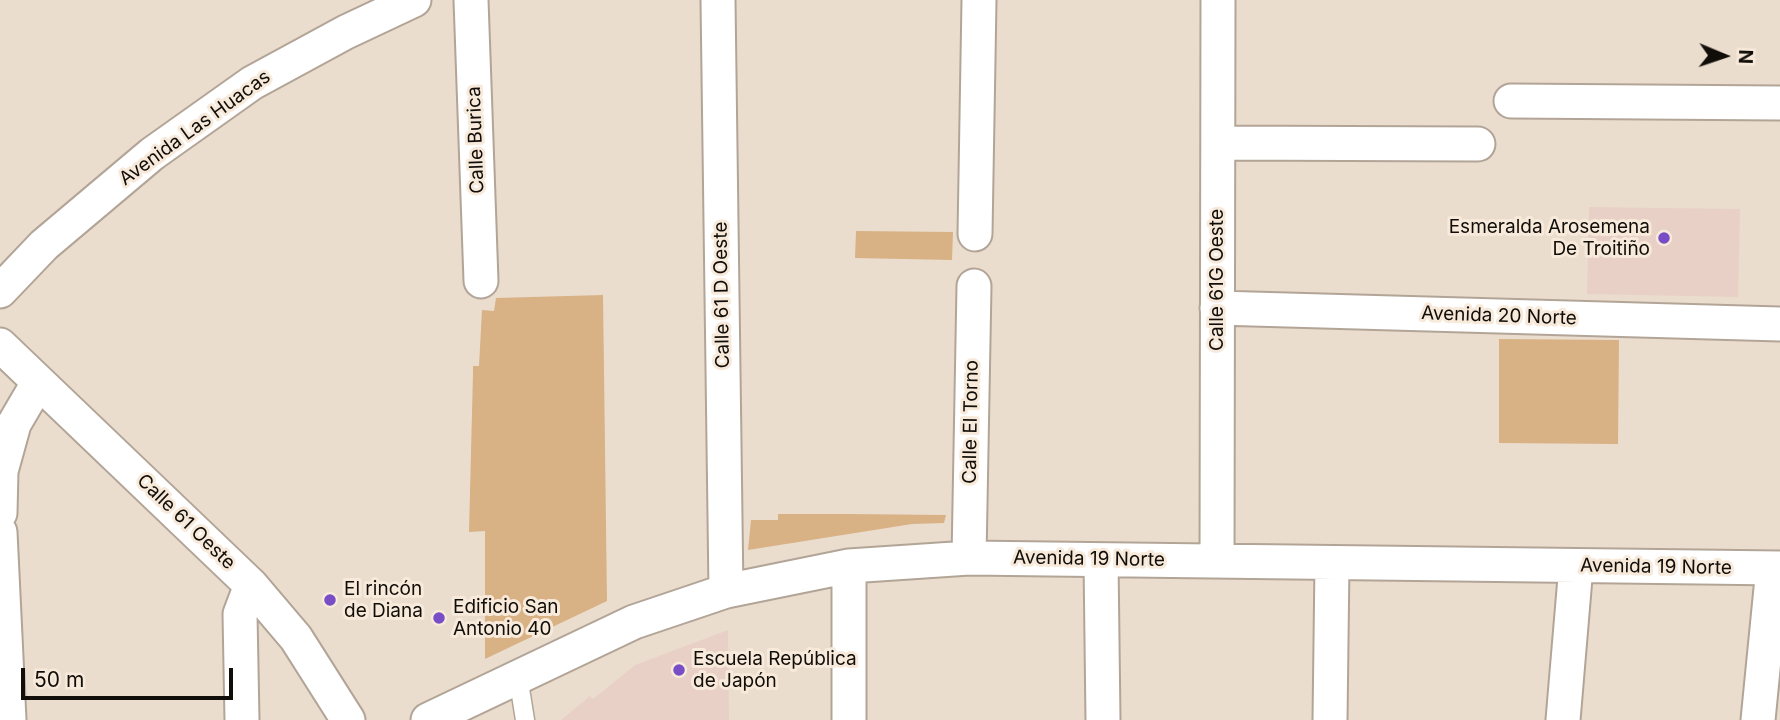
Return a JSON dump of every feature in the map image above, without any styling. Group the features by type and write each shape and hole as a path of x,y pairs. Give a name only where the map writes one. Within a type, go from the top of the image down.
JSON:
{"street":[{"name":"Avenida Las Huacas","path":"0,291 44,245 152,154 253,83 334,38 414,0"},
{"name":"Calle Burica","path":"471,0 481,281"},
{"name":"Calle 61 D Oeste","path":"718,0 726,591"},
{"path":"975,234 979,0"},
{"name":"Calle 61G Oeste","path":"1216,561 1218,0"},
{"path":"1511,101 1780,103"},
{"path":"1217,143 1478,144"},
{"name":"Calle El Torno","path":"969,558 974,286"},
{"name":"Avenida 20 Norte","path":"1217,308 1780,324"},
{"name":"Calle 61 Oeste","path":"0,345 251,585 296,638 348,720"},
{"path":"0,513 1,471 14,424 38,383"},
{"path":"0,532 9,720"},
{"name":"Avenida 19 Norte","path":"428,720 634,622 726,591 849,566 969,558 1777,568"},
{"path":"1101,560 1103,720"},
{"path":"1330,720 1332,563"},
{"path":"849,566 849,720"},
{"path":"1563,720 1576,566"},
{"path":"1758,720 1777,568"},
{"path":"242,720 240,614 251,585"}],"lane":[{"path":"518,676 524,720"}],"shaded area":[{"name":"Esmeralda Arosemena De Troitiño","path":"1589,207 1740,209 1738,297 1587,294"},
{"path":"856,231 953,232 952,260 855,258"},
{"path":"603,295 607,601 485,659 485,531 469,532 473,366 479,366 482,310 494,311 496,298"},
{"path":"1499,339 1619,340 1618,444 1499,443"},
{"path":"778,514 946,515 944,523 912,524 748,550 751,520 778,520"},
{"name":"Escuela República de Japón","path":"728,630 729,720 561,720 590,696 593,699 635,665"}],"place":[{"name":"Esmeralda Arosemena De Troitiño","path":"1664,238"},
{"name":"El rincón de Diana","path":"330,600"},
{"name":"Edificio San Antonio 40","path":"439,618"},
{"name":"Escuela República de Japón","path":"679,670"}]}
